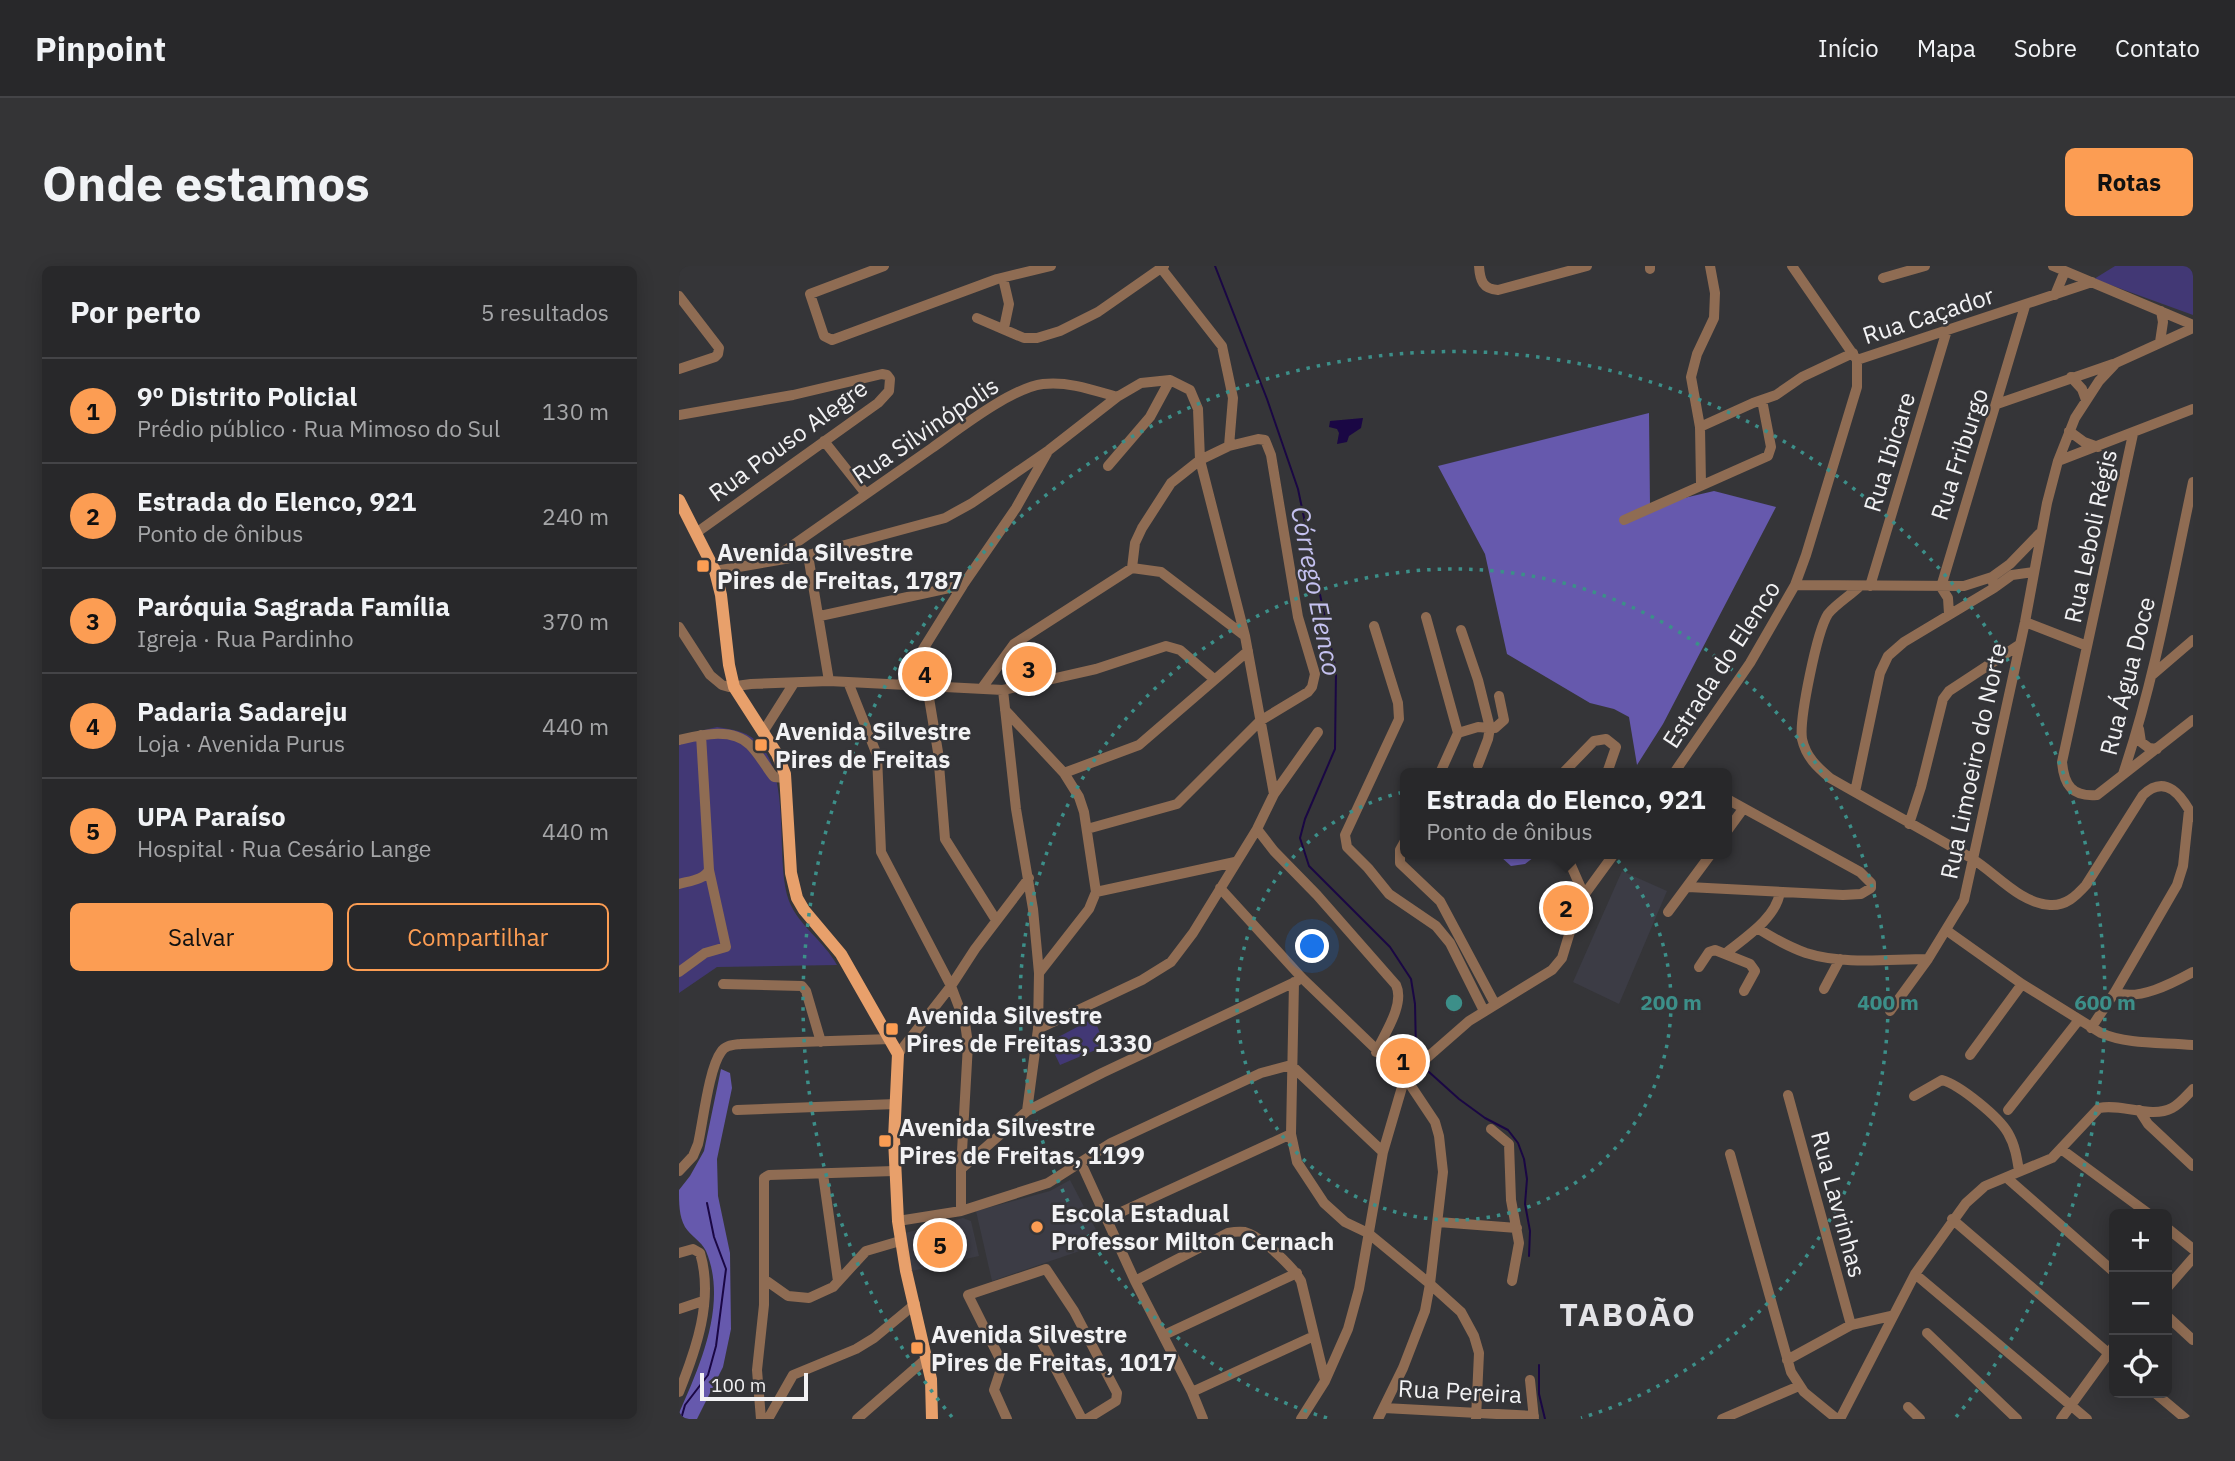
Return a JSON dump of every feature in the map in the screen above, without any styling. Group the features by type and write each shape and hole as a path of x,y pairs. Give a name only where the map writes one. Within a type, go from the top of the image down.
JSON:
{"main road":[{"path":"679,500 715,571 734,687 777,754 785,778 791,873 797,898 841,954 898,1054 894,1171 898,1221 933,1391 932,1419"}],"street":[{"path":"884,266 810,294 824,336 832,340 1001,279 1051,266"},
{"path":"995,266 1009,303 1004,328"},
{"path":"1479,266 1482,284 1486,288 1499,290 1587,266"},
{"path":"1701,484 1700,427 1691,370 1714,317 1710,266"},
{"path":"1792,266 1855,356 1859,378 1795,585"},
{"path":"1883,278 1925,266"},
{"path":"2053,266 2193,326"},
{"path":"978,318 1030,339 1060,331 1098,312 1163,267 1222,346 1233,398 1229,446"},
{"path":"2055,295 2065,271"},
{"name":"Rua Caçador","path":"1700,427 1776,395 1802,377 1855,356 2025,306 2092,282"},
{"path":"679,296 719,348 715,357 679,369"},
{"name":"Rua Friburgo","path":"1941,587 2025,306"},
{"path":"2160,342 2163,322 2161,311"},
{"path":"1997,404 2116,363 2193,326"},
{"name":"Rua Ibicare","path":"1865,586 1947,330"},
{"path":"2025,622 2040,533 2058,461 2069,431 2086,400 2116,363"},
{"name":"Rua Pouso Alegre","path":"679,415 793,395 882,374 887,375 891,385 885,397 696,533"},
{"path":"2071,377 2082,389 2086,400"},
{"path":"1108,466 1150,417 1170,380"},
{"path":"715,571 808,555 945,518 1049,450 1117,397 1141,383 1170,380 1186,386 1198,409 1200,460 1245,636 1274,794"},
{"name":"Rua Silvinópolis","path":"772,560 977,416 1033,386 1054,383 1083,387 1117,397"},
{"path":"1624,520 1768,456 1771,447 1762,400"},
{"path":"2058,461 2193,409"},
{"path":"2069,431 2084,442 2098,447"},
{"name":"Rua Leboli Régis","path":"2087,646 2133,434"},
{"path":"1087,829 1177,804 1260,722 1304,696 1312,687 1315,674 1298,617 1268,446 1262,438 1229,446 1200,460 1171,483 1135,543 1132,568"},
{"path":"824,441 866,494"},
{"path":"902,683 963,585 1016,509 1049,450"},
{"name":"Rua Água Doce","path":"2025,622 2087,646 2062,762 2071,789 2078,794 2097,795 2123,774 2139,728 2193,482"},
{"name":"Estrada do Elenco","path":"1993,582 2040,533"},
{"path":"808,555 829,681"},
{"path":"982,688 1014,644 1132,568 1161,572 1245,636"},
{"name":"Estrada do Elenco","path":"1682,768 1750,663 1795,585 1964,586 2034,572"},
{"path":"1855,792 1883,663 1904,642 1993,582"},
{"path":"820,617 963,585"},
{"path":"1865,586 1830,612 1821,628 1801,725 1808,755 1830,778 1975,860 2032,900 2051,906 2074,898 2086,885 2150,789 2161,785 2171,789 2192,811 2183,866 2177,885 2091,1028"},
{"path":"1941,587 1948,598 1949,614"},
{"path":"1426,617 1458,733 1442,768"},
{"name":"Rua Limoeiro do Norte","path":"1890,1011 1928,959 1964,900 1975,860 2025,622"},
{"path":"1374,626 1398,703 1399,719 1345,835 1345,844 1388,894 1436,926 1443,934 1484,1011"},
{"path":"679,627 710,675 722,685 734,687 829,681 1003,690 1096,669 1166,646 1180,650 1214,679"},
{"path":"1461,630 1478,680 1490,728 1478,765"},
{"path":"2161,637 2179,651"},
{"path":"2151,676 2193,640"},
{"path":"1909,824 1943,699 1949,691 2019,645"},
{"path":"1064,773 1139,746 1248,650"},
{"path":"763,732 794,682"},
{"path":"848,682 877,755 881,852 951,986 967,1034 961,1211"},
{"path":"927,686 938,752 945,839 996,920"},
{"path":"1003,690 1016,809 1029,878 1039,972 1038,1029 1027,1111"},
{"path":"1458,733 1478,727 1495,728 1504,720 1499,696"},
{"path":"1005,709 1064,773 1079,797 1087,829 1096,892 1089,909 1039,972"},
{"path":"2123,774 2193,720"},
{"path":"2139,728 2141,742 2148,748 2157,749"},
{"path":"1038,1029 1162,969 1181,950 1257,829 1274,794 1318,733"},
{"path":"679,740 701,735 726,734 748,743 774,777 785,778"},
{"path":"679,972 705,953 726,947 709,870 701,735"},
{"path":"1568,768 1594,741 1606,738 1616,747 1609,768"},
{"path":"1688,887 1856,895 1871,888 1871,883 1860,872 1732,802"},
{"path":"1732,824 1742,809"},
{"path":"1257,829 1396,985 1399,998 1376,1052"},
{"path":"1400,859 1400,863 1440,901 1495,1004"},
{"path":"1568,859 1584,895"},
{"path":"1301,1419 1325,1381 1348,1329 1359,1289 1383,1152 1405,1077 1469,1021 1538,980 1557,964 1562,958 1584,895 1610,859"},
{"path":"1668,912 1708,859"},
{"path":"1096,892 1235,862"},
{"path":"679,884 701,878 707,875 709,870"},
{"path":"898,1054 1029,878"},
{"path":"1220,888 1298,980 1405,1077 1434,1122 1439,1136 1443,1172 1430,1284 1420,1329 1378,1419"},
{"path":"1726,953 1757,929 1777,902 1780,892"},
{"path":"1757,929 1806,953 1840,959 1928,959"},
{"path":"1947,930 2078,1021 2111,1038 2193,1045"},
{"path":"1699,967 1712,951 1719,950 1753,966 1754,974 1744,991"},
{"path":"1824,989 1840,959"},
{"path":"2115,992 2131,996 2192,973"},
{"path":"961,1168 1027,1111 1298,980"},
{"path":"1298,980 1291,1065 1291,1134 1297,1162 1324,1203 1352,1227 1368,1233 1461,1312 1474,1336 1480,1366 1476,1417"},
{"path":"723,984 802,986 806,991 821,1042"},
{"path":"1970,1055 2022,984"},
{"path":"2008,1110 2078,1021"},
{"path":"679,1171 693,1156 698,1144 715,1063 721,1050 741,1044 891,1039"},
{"path":"1291,1065 1383,1152"},
{"path":"898,1221 961,1211 1048,1183 1102,1148 1136,1131 1261,1073 1291,1065"},
{"path":"1913,1096 1942,1080 1968,1095 2006,1130 2013,1141 2019,1171"},
{"path":"1730,1154 1787,1360 1799,1386 1839,1419 1915,1274 1952,1219 1976,1192 2019,1171 2044,1163 2061,1149 2099,1108 2114,1106 2139,1110 2170,1109 2193,1089"},
{"name":"Rua Lavrinhas","path":"1788,1095 1851,1325"},
{"path":"737,1110 896,1104"},
{"path":"2139,1110 2148,1124 2193,1166"},
{"path":"1491,1129 1509,1144 1511,1200 1519,1251 1513,1281"},
{"path":"1106,1219 1291,1134"},
{"path":"2061,1149 2143,1209"},
{"path":"1081,1163 1203,1419"},
{"path":"761,1419 757,1370 764,1279 763,1181 769,1175 894,1171"},
{"path":"823,1174 838,1281"},
{"path":"2007,1178 2109,1268"},
{"path":"1952,1219 2109,1350"},
{"path":"1438,1222 1517,1228"},
{"path":"1135,1281 1209,1242 1236,1232 1250,1234 1297,1273 1305,1292 1325,1381"},
{"path":"2172,1232 2193,1249"},
{"path":"764,1279 788,1296 809,1298 821,1294 838,1281 866,1251 900,1241"},
{"path":"679,1253 692,1249 700,1253 703,1301 699,1335 684,1369 679,1392"},
{"path":"2172,1282 2193,1258"},
{"path":"1007,1419 994,1390 1000,1372 999,1357 968,1297 971,1292 1039,1270 1049,1270 1074,1311 1117,1393 1116,1401 1085,1419 1041,1341"},
{"path":"1164,1335 1297,1273"},
{"path":"1915,1274 2087,1419"},
{"path":"679,1309 703,1301"},
{"path":"768,1419 793,1375 856,1349 874,1338 915,1304"},
{"path":"1787,1360 1851,1325 1891,1316"},
{"path":"2172,1321 2193,1340"},
{"path":"1927,1333 2017,1419"},
{"path":"1192,1392 1314,1336"},
{"path":"2061,1419 2109,1356"},
{"path":"857,1419 927,1358"},
{"path":"1530,1380 1534,1418"},
{"path":"1722,1419 1799,1386"},
{"path":"2161,1398 2186,1419"},
{"name":"Rua Pereira","path":"1384,1408 1405,1414 1534,1418"},
{"path":"1908,1408 1920,1419"}],"shaded area":[{"path":"2115,266 2193,266 2193,315 2094,279"},
{"path":"1649,413 1650,506 1714,491 1776,507 1663,724 1637,765 1629,717 1614,709 1590,703 1507,654 1485,554 1438,466"},
{"path":"1363,418 1361,428 1349,436 1347,442 1337,444 1339,433 1337,429 1329,427 1330,421"},
{"path":"717,727 738,731 757,742 769,759 780,806 784,881 789,901 799,918 837,965 717,967 679,993 679,736"},
{"path":"1503,859 1532,859 1525,864 1511,866"},
{"path":"1622,871 1667,891 1619,1004 1573,982"},
{"path":"1094,1018 1105,1046 1060,1065 1049,1042"},
{"path":"721,1069 730,1073 732,1088 717,1159 718,1196 730,1253 731,1329 723,1367 697,1419 679,1419 709,1334 714,1292 706,1251 683,1223 679,1190 704,1151"},
{"name":"Escola Estadual Professor Milton Cernach","path":"1070,1180 1103,1243 992,1281 976,1211 1050,1191"},
{"path":"963,1218 971,1221 979,1256 912,1271 901,1234"}],"waterway":[{"name":"Córrego Elenco","path":"1215,266 1267,399 1298,489 1336,671 1335,749 1305,819 1300,838 1309,866 1390,947 1411,979 1415,1004 1416,1051"},
{"path":"1429,1072 1459,1099 1485,1118 1508,1130 1518,1143 1527,1179 1525,1204 1530,1231 1529,1256"},
{"path":"681,1419 685,1405 708,1375 716,1346 726,1269 714,1237 707,1203"},
{"path":"1539,1365 1539,1394 1545,1419"}],"place":[{"name":"Avenida Silvestre Pires de Freitas, 1787","path":"703,566"},
{"name":"Paróquia Sagrada Família","path":"1029,669"},
{"name":"Padaria Sadareju","path":"925,674"},
{"name":"Avenida Silvestre Pires de Freitas","path":"761,745"},
{"name":"Estrada do Elenco, 921","path":"1566,908"},
{"name":"Avenida Silvestre Pires de Freitas, 1330","path":"892,1029"},
{"name":"9º Distrito Policial","path":"1403,1061"},
{"name":"Avenida Silvestre Pires de Freitas, 1199","path":"885,1141"},
{"name":"Escola Estadual Professor Milton Cernach","path":"1037,1227"},
{"name":"UPA Paraíso","path":"940,1245"},
{"name":"Avenida Silvestre Pires de Freitas, 1017","path":"917,1348"}],"district":[{"name":"TABOÃO","path":"1628,1314"}]}
